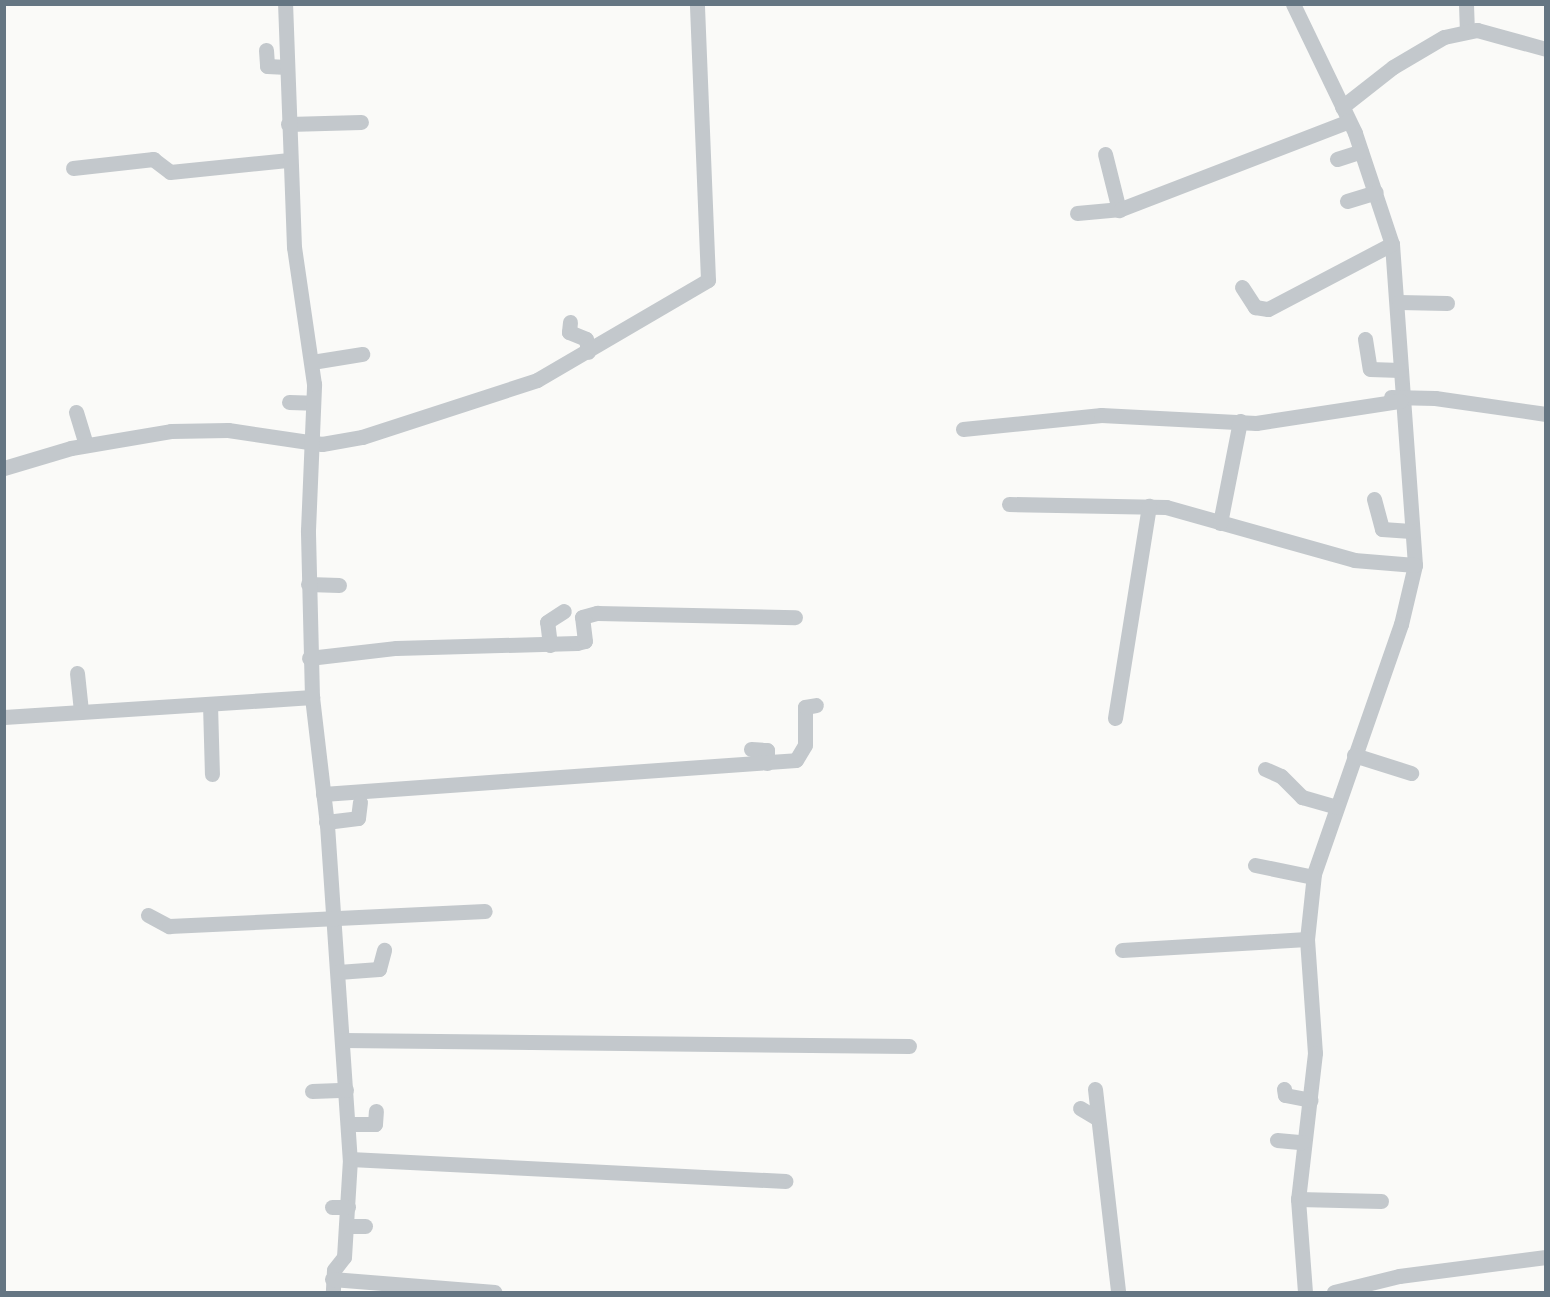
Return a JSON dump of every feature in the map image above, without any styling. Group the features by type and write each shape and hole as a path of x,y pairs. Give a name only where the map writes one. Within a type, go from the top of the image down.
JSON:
{"street":[{"path":"285,4 294,247 312,362 309,658 334,916 350,1159 340,1207 346,1226 344,1257 333,1286 494,1293"},
{"path":"4,468 12,459 192,429 339,443 491,397 588,352 709,280 697,4"},
{"path":"1293,4 1346,114 1376,192 1392,244 1399,302 1400,399 1415,565 1401,624 1313,877 1307,939 1315,1053 1311,1100 1302,1143 1298,1199 1305,1293"},
{"path":"1466,4 1467,30"},
{"path":"1077,213 1119,210 1346,114 1429,43 1467,30 1545,49"},
{"path":"266,50 267,66 287,67"},
{"path":"288,123 361,122"},
{"path":"1337,159 1361,151"},
{"path":"1105,154 1119,210"},
{"path":"73,168 153,159 170,172 289,160"},
{"path":"1347,201 1376,192"},
{"path":"1242,287 1256,307 1268,309 1392,244"},
{"path":"1399,302 1447,303"},
{"path":"570,321 569,332 586,339 588,352"},
{"path":"1365,339 1370,369 1400,370"},
{"path":"312,362 362,354"},
{"path":"1360,398 1400,399 1545,414"},
{"path":"963,429 1101,415 1281,421 1400,399"},
{"path":"289,402 313,403"},
{"path":"76,412 87,445"},
{"path":"1220,523 1240,421"},
{"path":"1374,498 1380,528 1411,531"},
{"path":"1009,504 1149,506 1354,560 1415,565"},
{"path":"1114,718 1149,506"},
{"path":"309,584 339,585"},
{"path":"550,645 548,622 564,611"},
{"path":"309,658 396,648 550,645 584,642 581,618 597,613 795,617"},
{"path":"77,673 81,712"},
{"path":"4,717 312,697"},
{"path":"210,704 212,774"},
{"path":"323,794 767,763 801,757 805,707 816,705"},
{"path":"751,749 767,750 767,763"},
{"path":"1354,755 1411,773"},
{"path":"1265,769 1281,776 1302,797 1336,807"},
{"path":"326,822 358,818 360,802"},
{"path":"1255,865 1313,877"},
{"path":"148,915 169,926 334,916 485,911"},
{"path":"1122,950 1307,939"},
{"path":"338,972 379,969 384,950"},
{"path":"343,1040 909,1046"},
{"path":"1095,1089 1118,1293"},
{"path":"1284,1089 1285,1095 1311,1100"},
{"path":"312,1091 346,1090"},
{"path":"1080,1108 1098,1119"},
{"path":"348,1124 375,1124 376,1111"},
{"path":"1277,1140 1302,1143"},
{"path":"350,1159 786,1182"},
{"path":"1298,1199 1381,1201"},
{"path":"346,1226 365,1226"},
{"path":"1334,1293 1409,1274 1545,1257"}]}
